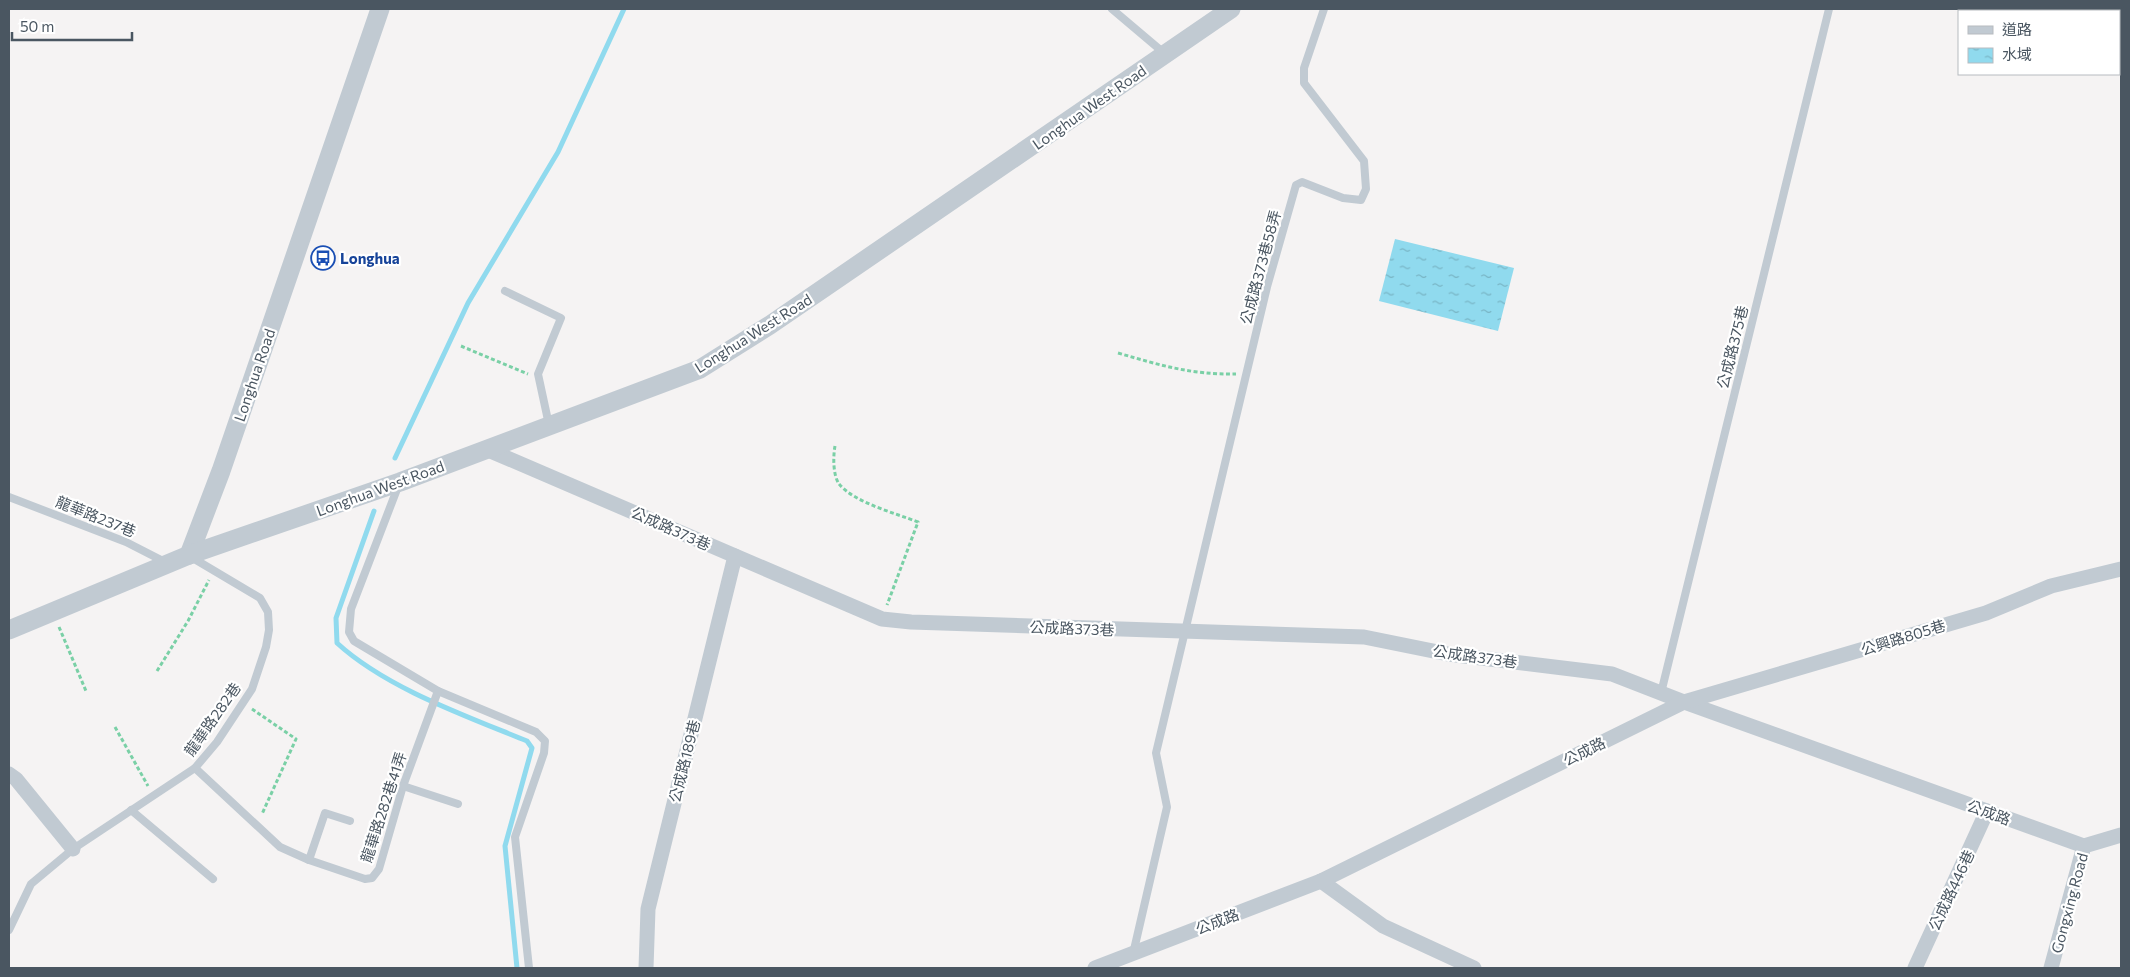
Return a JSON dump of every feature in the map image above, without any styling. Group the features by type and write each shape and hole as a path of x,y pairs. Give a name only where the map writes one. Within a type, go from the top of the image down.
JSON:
{"street":[{"name":"Longhua Road","path":"189,555 221,471 380,9"},
{"name":"Longhua West Road","path":"189,555 400,482 549,424 700,369 770,325 1231,9"},
{"name":"公成路373巷","path":"486,450 627,508 882,619 911,622 1186,632 1364,636 1448,654 1612,674 1684,702"},
{"path":"9,630 171,565 189,555"},
{"name":"公成路189巷","path":"646,968 648,909 735,556"},
{"name":"公興路805巷","path":"1684,702 1986,612 2051,586 2121,569"},
{"name":"公成路","path":"1095,968 1321,881 1684,702 2084,846"},
{"path":"9,774 16,779 73,849"},
{"name":"公成路446巷","path":"1915,968 1987,811"},
{"name":"Gongxing Road","path":"2051,968 2084,846 2121,835"},
{"path":"1321,881 1383,926 1474,968"}],"lane":[{"path":"1112,9 1165,54"},
{"name":"公成路373巷58弄","path":"1133,954 1167,807 1156,753 1267,287 1296,186 1302,182 1343,198 1361,200 1366,189 1364,162 1304,83 1304,68 1324,9"},
{"name":"公成路375巷","path":"1661,693 1829,9"},
{"path":"505,290 561,318 538,374 549,424"},
{"path":"400,482 350,609 349,632 354,641 437,694 536,732 544,740 544,754 515,837 528,968"},
{"name":"龍華路237巷","path":"9,498 126,542 171,565"},
{"name":"龍華路282巷","path":"9,930 31,884 73,849 195,768 217,742 252,689 266,647 269,630 268,612 260,598 189,555"},
{"name":"龍華路282巷41弄","path":"195,768 280,847 309,860 365,879 372,878 379,868 403,786 429,711 437,694"},
{"path":"403,786 458,804"},
{"path":"131,810 213,879"},
{"path":"309,860 325,813 350,821"}],"path":[{"path":"461,346 539,378"},
{"path":"1118,353 1177,370 1205,375 1246,374"},
{"path":"835,446 833,457 838,482 848,493 918,522 882,619"},
{"path":"157,671 188,621 214,570"},
{"path":"53,613 86,690"},
{"path":"243,703 296,739 262,814"},
{"path":"115,728 153,796"}],"water":[{"path":"1395,239 1514,268 1498,331 1379,301"}],"waterway":[{"path":"395,458 468,303 558,152 624,9"},
{"path":"374,511 336,618 337,643 379,674 403,687 453,711 527,741 532,748 505,846 517,968"}],"place":[{"name":"Longhua","path":"323,258"}]}
